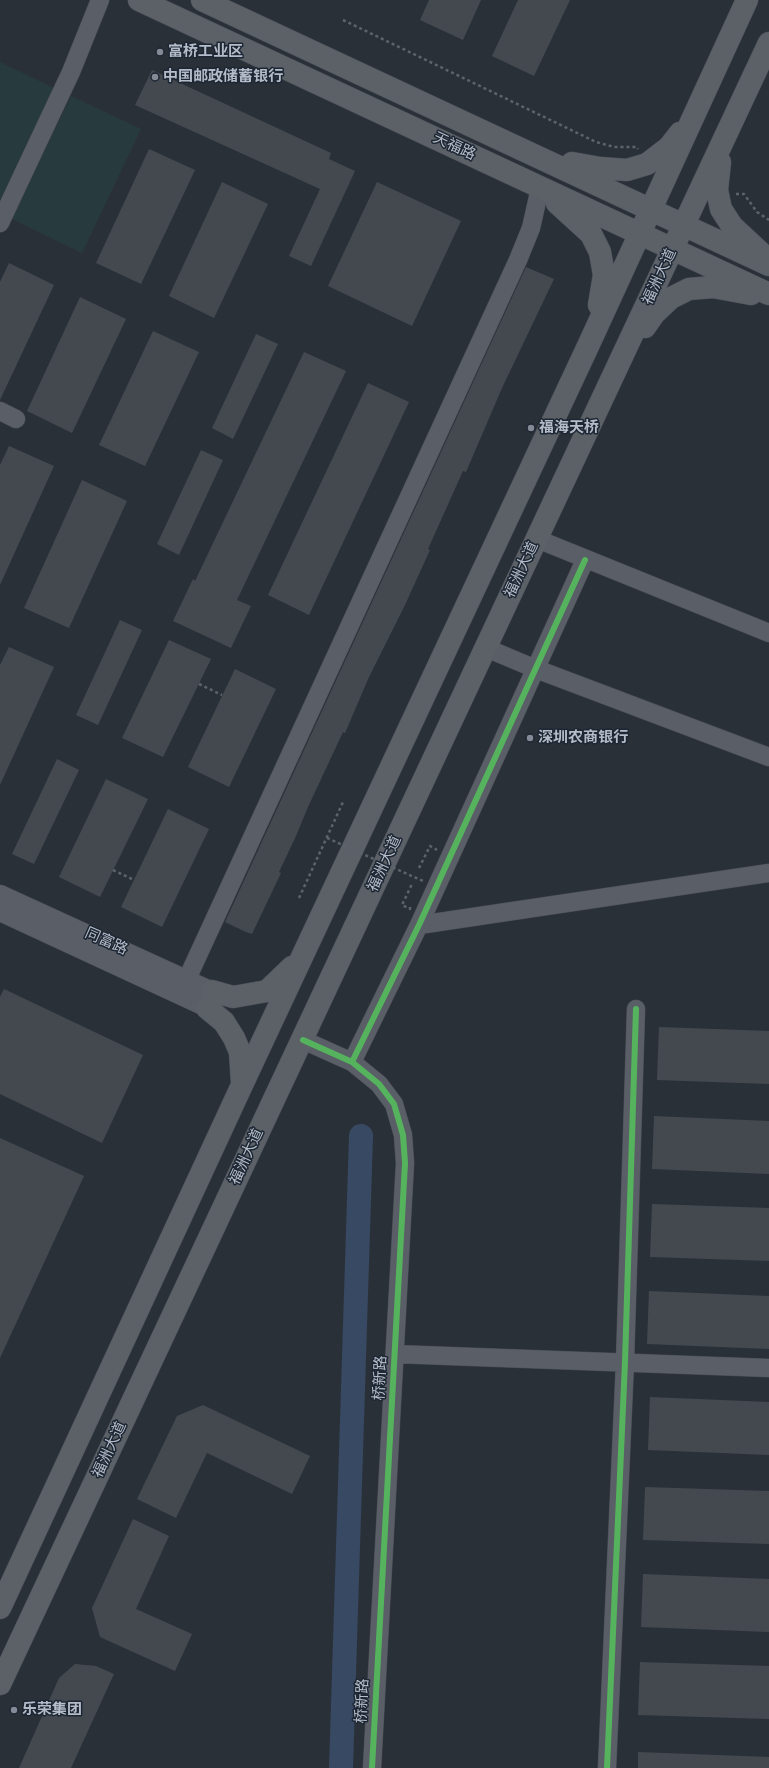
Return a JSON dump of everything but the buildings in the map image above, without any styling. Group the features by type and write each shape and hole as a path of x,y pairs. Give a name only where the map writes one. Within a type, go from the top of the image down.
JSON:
{"main road":[{"name":"天福路","path":"139,0 769,294"},
{"name":"天福路","path":"202,0 685,224 769,265"},
{"path":"0,1608 300,960 589,344 747,0"},
{"name":"福洲大道","path":"0,1684 769,43"},
{"path":"542,158 600,168 627,170 644,165 669,147 696,111"},
{"path":"732,124 719,168 717,190 721,209 732,226 755,248 769,258"},
{"path":"540,188 591,234 600,252 604,274 601,301 589,344"},
{"path":"620,362 654,314 671,298 690,289 712,287 769,298"},
{"path":"242,1085 240,1052 210,1000 267,991 300,960"}],"street":[{"path":"0,223 71,72 100,0"},
{"path":"187,979 518,260 531,228 540,188"},
{"path":"537,539 585,560 769,633"},
{"path":"352,1062 419,925 585,560"},
{"path":"486,648 536,669 769,757"},
{"path":"419,925 769,874"},
{"name":"同富路","path":"0,894 187,979 210,1000"},
{"name":"同富路","path":"0,912 210,1000"},
{"path":"607,1768 625,1362 636,1009"},
{"name":"桥新路","path":"303,1040 352,1062 379,1084 394,1104 403,1135 405,1163 372,1768"},
{"path":"395,1354 769,1368"}],"path":[{"path":"342,20 596,142 614,146 637,147 644,165"},
{"path":"718,196 744,194 757,212 769,220"},
{"path":"199,684 222,695"},
{"path":"299,898 343,802"},
{"path":"327,838 423,881"},
{"path":"420,868 430,846 438,849 435,856"},
{"path":"113,870 134,880"},
{"path":"420,888 426,875"},
{"path":"412,884 402,905 410,909 413,902"}],"green space":[{"path":"0,62 54,88 0,200"},
{"path":"71,96 141,129 82,253 12,219"}],"waterway":[{"path":"341,1768 361,1136"}],"cycle path":[{"path":"352,1062 419,925 585,560"},
{"path":"607,1768 625,1362 636,1009"},
{"path":"303,1040 352,1062 379,1084 394,1104 403,1135 405,1163 372,1768"}],"place":[{"name":"富桥工业区","path":"160,52"},
{"name":"中国邮政储蓄银行","path":"155,77"},
{"name":"福海天桥","path":"531,428"},
{"name":"深圳农商银行","path":"530,738"},
{"name":"乐荣集团","path":"14,1710"}]}
